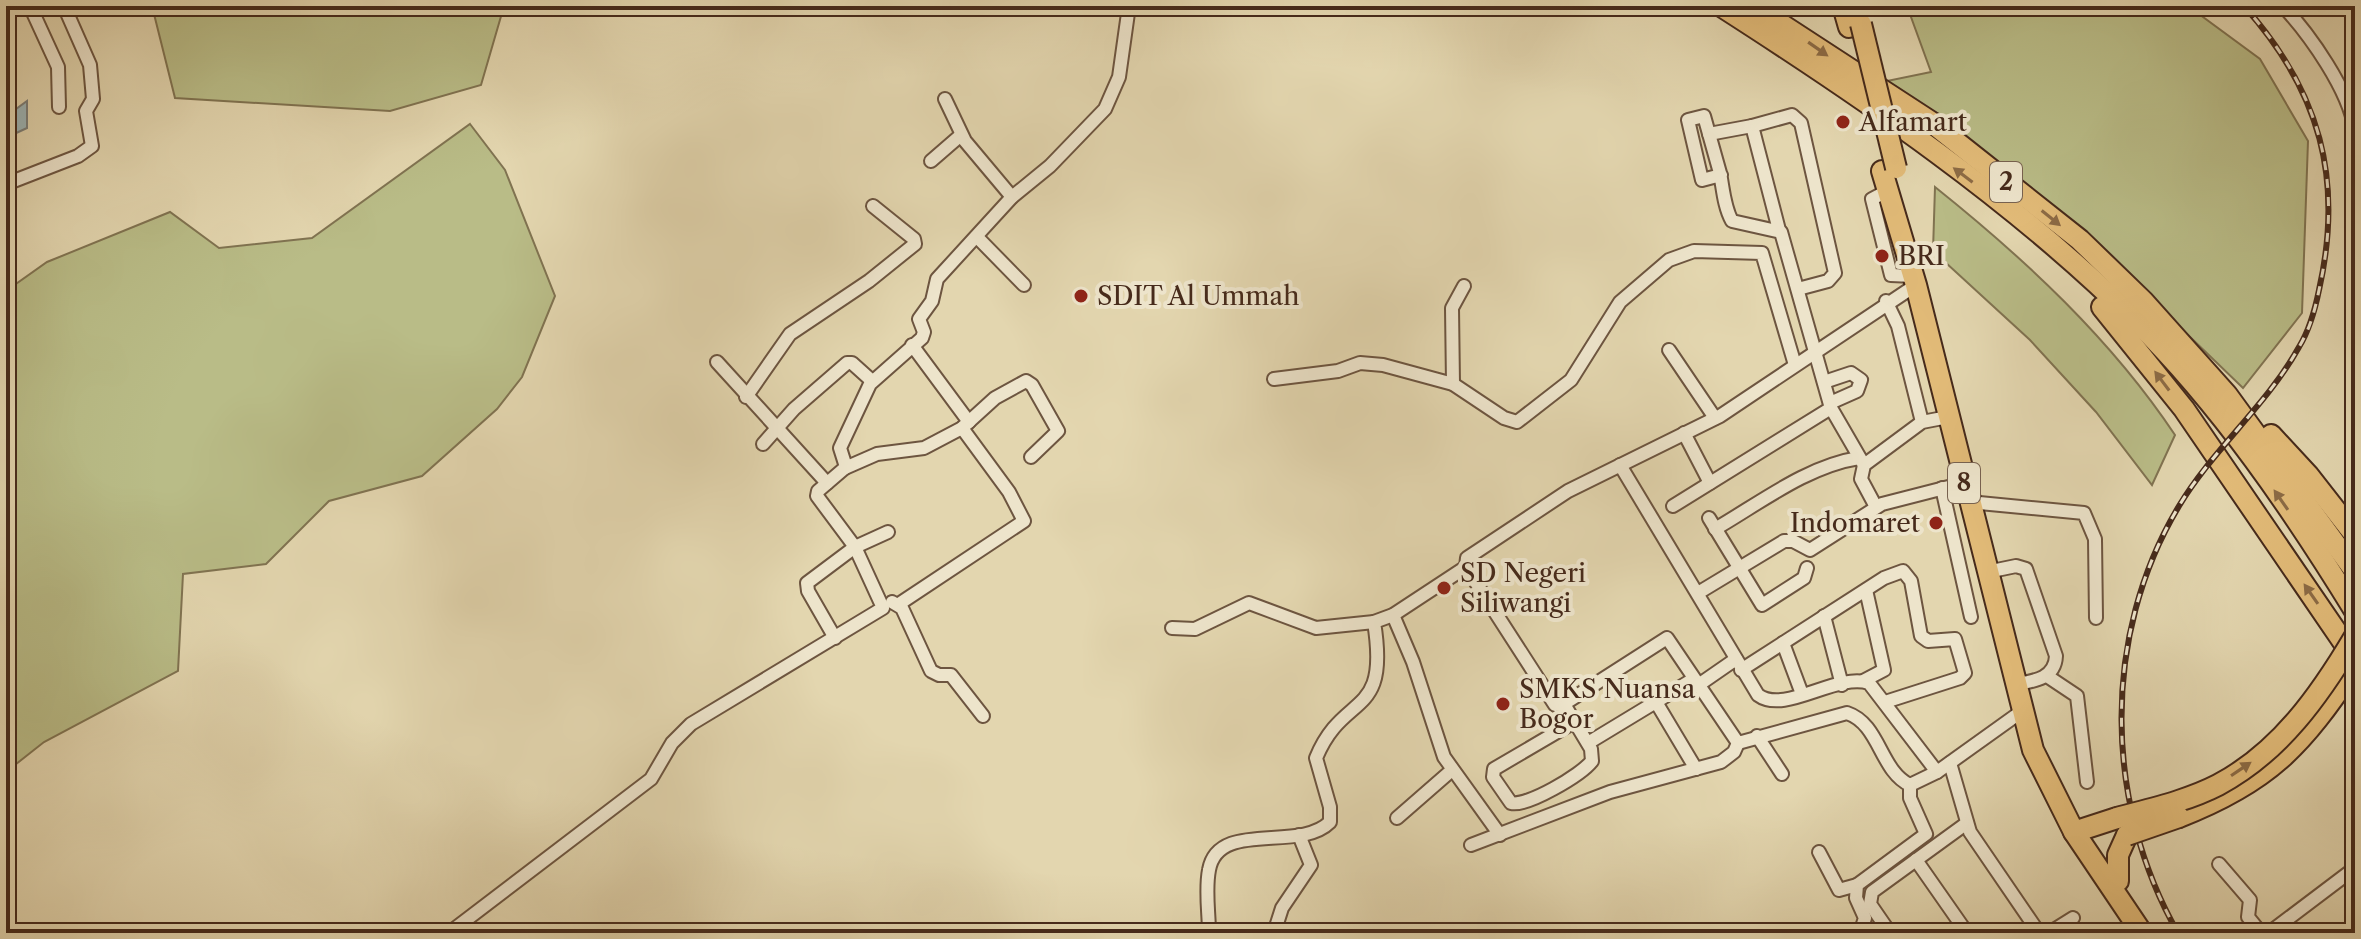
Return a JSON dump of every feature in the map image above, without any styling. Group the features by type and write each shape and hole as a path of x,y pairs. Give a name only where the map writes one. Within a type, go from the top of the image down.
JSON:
{"highway":[{"name":"2","path":"1721,6 1852,93 2026,222 2137,322 2212,408 2274,489 2355,611"},
{"name":"2","path":"1753,6 1931,122 2080,240 2143,301 2227,395 2355,571"},
{"name":"8","path":"1843,6 1856,19 1888,177 1966,492 2038,764 2098,833 2142,933"},
{"path":"2026,222 2038,246 2121,326 2175,397 2355,659"},
{"path":"2227,395 2250,413 2308,475 2355,535"},
{"path":"2098,833 2217,786 2253,761 2286,734 2315,699 2355,636"},
{"path":"2098,833 2228,798 2291,750 2325,712 2355,666"},
{"name":"8","path":"2022,701 2070,805 2098,833 2118,881 2154,933"},
{"path":"2098,833 2118,855 2118,881"}],"street":[{"path":"30,6 58,67 59,107"},
{"path":"6,184 78,156 92,146 86,111 93,99 90,65 64,6"},
{"path":"845,468 840,448 872,381 924,334 919,319 932,301 935,283 1012,197 1043,172 1105,109 1119,77 1129,6"},
{"path":"2283,6 2309,37 2350,100 2355,130"},
{"path":"945,99 961,135 1012,197"},
{"path":"1709,134 1792,115 1801,123 1835,273 1828,281 1798,289"},
{"path":"1721,175 1702,180 1683,121 1704,116 1721,175 1732,221 1779,230"},
{"path":"1752,126 1831,406 1861,462 1861,479 1876,507"},
{"path":"931,161 961,135"},
{"path":"1888,177 1872,199 1891,275 1913,276"},
{"path":"746,397 790,334 869,281 915,244 913,237 873,206"},
{"path":"977,237 1024,285"},
{"path":"1274,379 1370,363 1430,375 1453,384 1504,418 1517,422 1571,380 1624,298 1669,260 1704,251 1762,253 1795,365"},
{"path":"1738,743 1667,638 1564,704 1552,703 1466,567 1467,558 1568,491 1715,418 1886,301 1913,276"},
{"path":"1453,384 1452,308 1464,286"},
{"path":"1886,301 1898,326 1922,422"},
{"path":"449,933 651,779 672,743 691,724 891,602 899,604 1024,521 1009,492 912,345"},
{"path":"1669,350 1715,418"},
{"path":"717,362 827,483"},
{"path":"763,444 847,363 852,363 872,381"},
{"path":"1673,506 1857,391 1861,380 1851,373 1824,382"},
{"path":"883,608 855,547 817,496 827,483 845,468 877,454 913,452 965,425 995,398 1029,382 1058,431 1031,457"},
{"path":"1807,568 1804,578 1764,605 1712,524 1818,470 1861,462 1922,422 1948,417"},
{"path":"1684,433 1710,483"},
{"path":"1620,465 1754,691 1767,701 1863,681 1884,670 1866,590"},
{"path":"1942,488 1971,617"},
{"path":"1698,593 1787,540 1810,550 1876,507 1942,488 2084,513 2095,539 2096,618"},
{"path":"835,638 808,591 807,583 855,547 888,532"},
{"path":"1910,785 1950,763 2022,701 2056,665 2056,656 2023,566 1987,572"},
{"path":"1172,628 1195,629 1249,603 1316,628 1374,622 1393,615 1466,567"},
{"path":"1588,743 1656,702 1783,643 1894,572 1906,573 1911,581 1921,636 1928,641 1955,639 1966,671 1960,678 1885,702"},
{"path":"899,604 931,671 937,675 951,675 983,716"},
{"path":"1393,615 1413,662 1437,739 1452,770 1500,835"},
{"path":"1824,616 1842,685"},
{"path":"1209,933 1207,879 1216,852 1231,843 1299,835 1330,822 1330,807 1316,758 1331,733 1373,691 1380,653 1374,622"},
{"path":"1783,643 1802,694"},
{"path":"2047,676 2077,696 2087,782"},
{"path":"1863,681 1873,687 1937,772"},
{"path":"1656,702 1696,769"},
{"path":"1564,704 1588,743 1593,757 1586,768 1523,803 1511,803 1492,775 1497,766 1574,722"},
{"path":"1471,845 1610,792 1726,759 1738,743 1757,736 1847,713 1858,717 1896,774 1910,785"},
{"path":"1757,736 1782,774"},
{"path":"1950,763 1967,823 2039,933"},
{"path":"1397,818 1452,770"},
{"path":"1819,852 1839,890 1858,884 1926,834 1910,798 1910,785"},
{"path":"1890,933 1870,904 1872,892 1967,823"},
{"path":"1274,933 1282,908 1311,865 1299,835"},
{"path":"1916,860 1967,933"},
{"path":"2219,864 2250,900 2248,917 2261,933"},
{"path":"2269,933 2355,868"},
{"path":"1858,884 1872,892"},
{"path":"1858,884 1856,898 1865,918 1860,933"},
{"path":"2049,933 2073,918"}],"green space":[{"path":"152,6 504,6 481,85 390,111 175,98"},
{"path":"1907,6 2188,6 2260,59 2308,141 2302,313 2243,388 2158,306 1882,82 1931,72"},
{"path":"470,124 505,170 555,296 522,377 497,409 422,476 329,501 266,564 183,574 178,671 44,742 6,772 6,291 47,262 170,212 219,248 312,238"},
{"path":"1935,187 2065,302 2150,400 2175,435 2152,485 2096,412 2030,340 1933,251"}],"water":[{"path":"27,101 27,128 14,134 8,115"}],"railway":[{"path":"2178,933 2154,883 2136,830 2125,775 2122,720 2125,664 2136,609 2154,556 2179,506 2208,465 2272,388 2303,340 2316,305 2329,211 2319,138 2308,104 2270,38 2244,6"}],"place":[{"name":"Alfamart","path":"1843,122"},
{"name":"BRI","path":"1882,256"},
{"name":"SDIT Al Ummah","path":"1081,296"},
{"name":"Indomaret","path":"1936,523"},
{"name":"SD Negeri Siliwangi","path":"1444,588"},
{"name":"SMKS Nuansa Bogor","path":"1503,704"}]}
